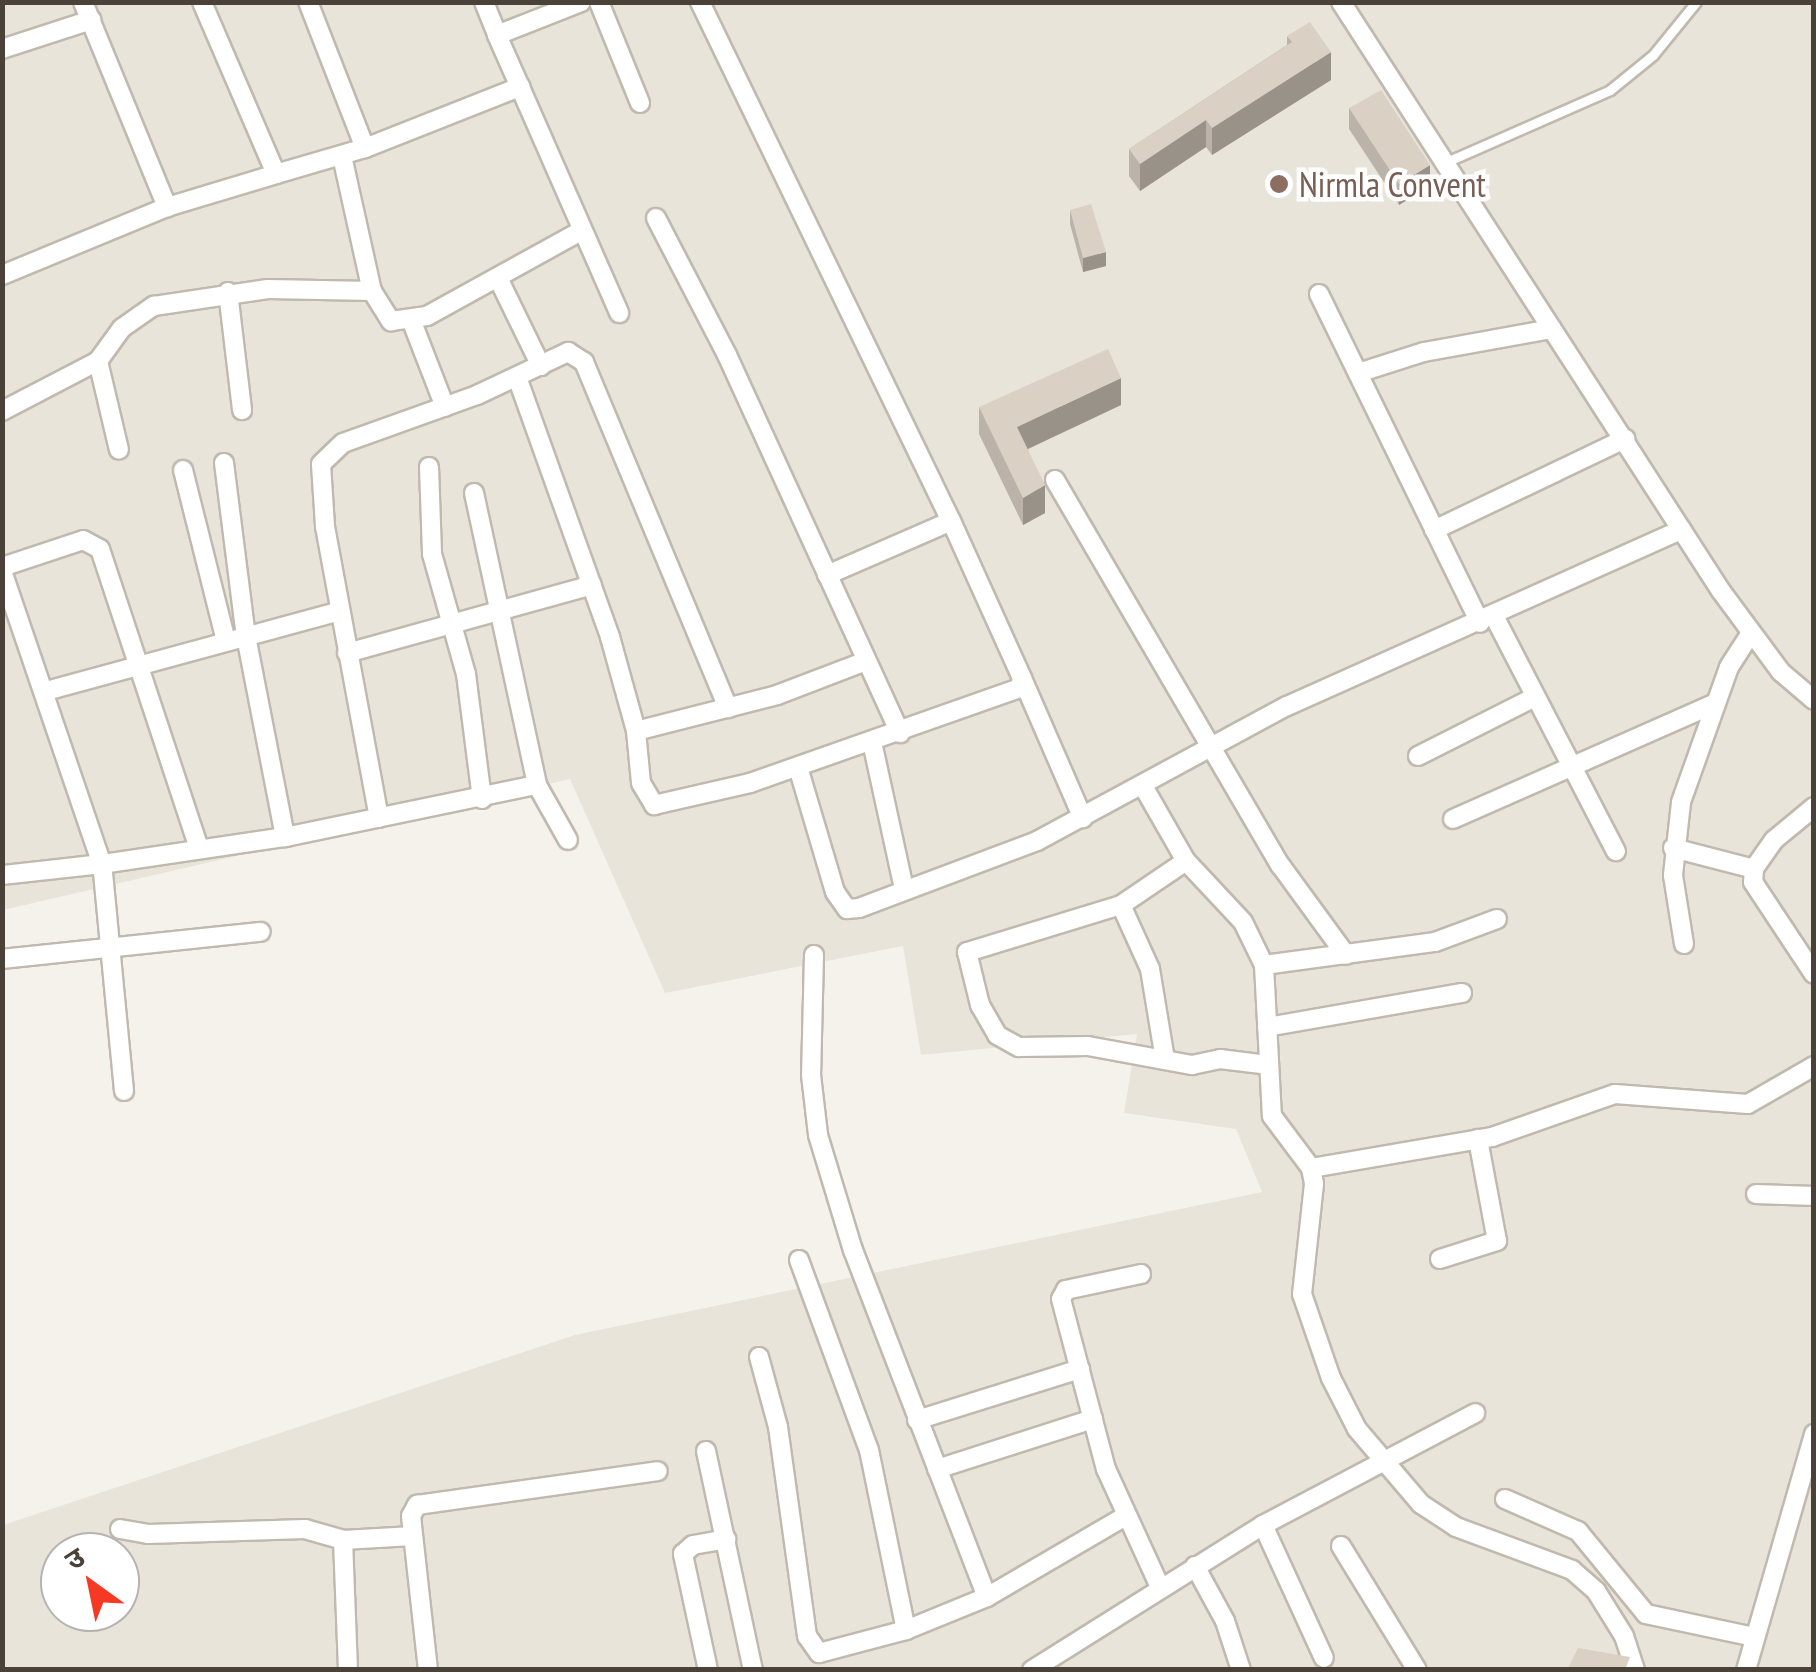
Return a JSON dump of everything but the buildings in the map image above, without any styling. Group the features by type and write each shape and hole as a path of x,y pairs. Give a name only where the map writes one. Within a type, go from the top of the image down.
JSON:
{"street":[{"path":"202,2 276,174"},
{"path":"308,2 365,148"},
{"path":"484,2 619,313"},
{"path":"498,35 581,2"},
{"path":"599,2 640,103"},
{"path":"700,2 951,521 1083,818"},
{"path":"1341,2 1681,530 1751,633 1814,700"},
{"path":"2,48 87,11 167,206"},
{"path":"2,275 167,206 342,156 520,88"},
{"path":"342,156 372,290 391,321 412,322 582,231"},
{"path":"656,218 900,732"},
{"path":"498,278 540,366"},
{"path":"2,411 98,361 136,314 228,292 372,290"},
{"path":"228,292 242,410"},
{"path":"1319,294 1434,530 1535,697 1616,851"},
{"path":"412,322 444,407"},
{"path":"1358,373 1424,352 1552,329"},
{"path":"378,818 340,611 322,464 343,443 444,407 568,352 584,362 728,708"},
{"path":"98,361 118,450"},
{"path":"516,377 592,585 636,731 641,783 654,805 798,767 872,742 1010,694 1022,678"},
{"path":"1434,530 1625,439"},
{"path":"224,463 246,636 285,837"},
{"path":"429,467 432,554 454,626 482,799"},
{"path":"183,470 226,642"},
{"path":"1055,480 1280,866 1346,955"},
{"path":"474,493 536,785 568,840"},
{"path":"827,575 951,521"},
{"path":"798,767 840,903 858,908 1083,818 1211,746 1358,673 1487,620 1681,530"},
{"path":"124,1090 102,864 2,569 92,542 199,848"},
{"path":"347,653 592,585"},
{"path":"46,692 136,664 340,611"},
{"path":"1684,944 1673,848 1692,764 1714,704 1751,633"},
{"path":"636,731 728,708 866,661"},
{"path":"1418,756 1535,697"},
{"path":"1453,818 1714,704"},
{"path":"872,742 904,889"},
{"path":"2,875 285,837 536,785"},
{"path":"1144,786 1186,861 1243,922 1264,965 1268,1065 1278,1130 1311,1168 1302,1294 1330,1378 1382,1466 1456,1527 1572,1570 1605,1606 1635,1670"},
{"path":"1814,806 1774,840 1754,869 1759,895 1814,974"},
{"path":"1673,848 1754,869"},
{"path":"1186,861 1120,906 967,952 966,966 988,1023 1008,1044 1113,1048 1166,1060 1268,1065"},
{"path":"1120,906 1150,969 1166,1060"},
{"path":"1264,965 1434,942 1497,919"},
{"path":"2,959 261,932"},
{"path":"814,955 811,1075 818,1134 917,1420 988,1597"},
{"path":"1267,1026 1462,993"},
{"path":"1311,1168 1478,1140 1615,1094 1748,1104 1814,1066"},
{"path":"1440,1259 1497,1241 1478,1140"},
{"path":"1756,1194 1814,1196"},
{"path":"799,1260 869,1450 906,1630"},
{"path":"1141,1274 1062,1294 1093,1419 1124,1517 1160,1587"},
{"path":"760,1357 778,1427 812,1647 829,1653 906,1630 988,1597 1124,1517"},
{"path":"917,1420 1080,1369"},
{"path":"1032,1670 1056,1664 1160,1587 1264,1525 1382,1466 1474,1413"},
{"path":"937,1469 1093,1419"},
{"path":"1746,1670 1814,1434"},
{"path":"706,1451 753,1670"},
{"path":"428,1670 412,1510 424,1503 658,1471"},
{"path":"1505,1499 1578,1532 1646,1614 1754,1637"},
{"path":"1264,1525 1324,1658"},
{"path":"120,1529 148,1534 305,1528 343,1540 413,1536"},
{"path":"343,1540 348,1670"},
{"path":"708,1670 683,1554 692,1545 726,1540"},
{"path":"1341,1546 1417,1670"},
{"path":"1195,1566 1225,1620 1240,1670"}],"lane":[{"path":"1444,163 1610,90 1653,55 1696,2"}],"shaded area":[{"path":"3,3 1813,3 1813,1669 3,1669 3,1525 575,1335 1262,1192 1236,1129 1124,1113 1137,1034 921,1055 903,946 665,993 570,779 3,910"}],"place":[{"name":"Nirmla Convent","path":"1279,184"}]}
